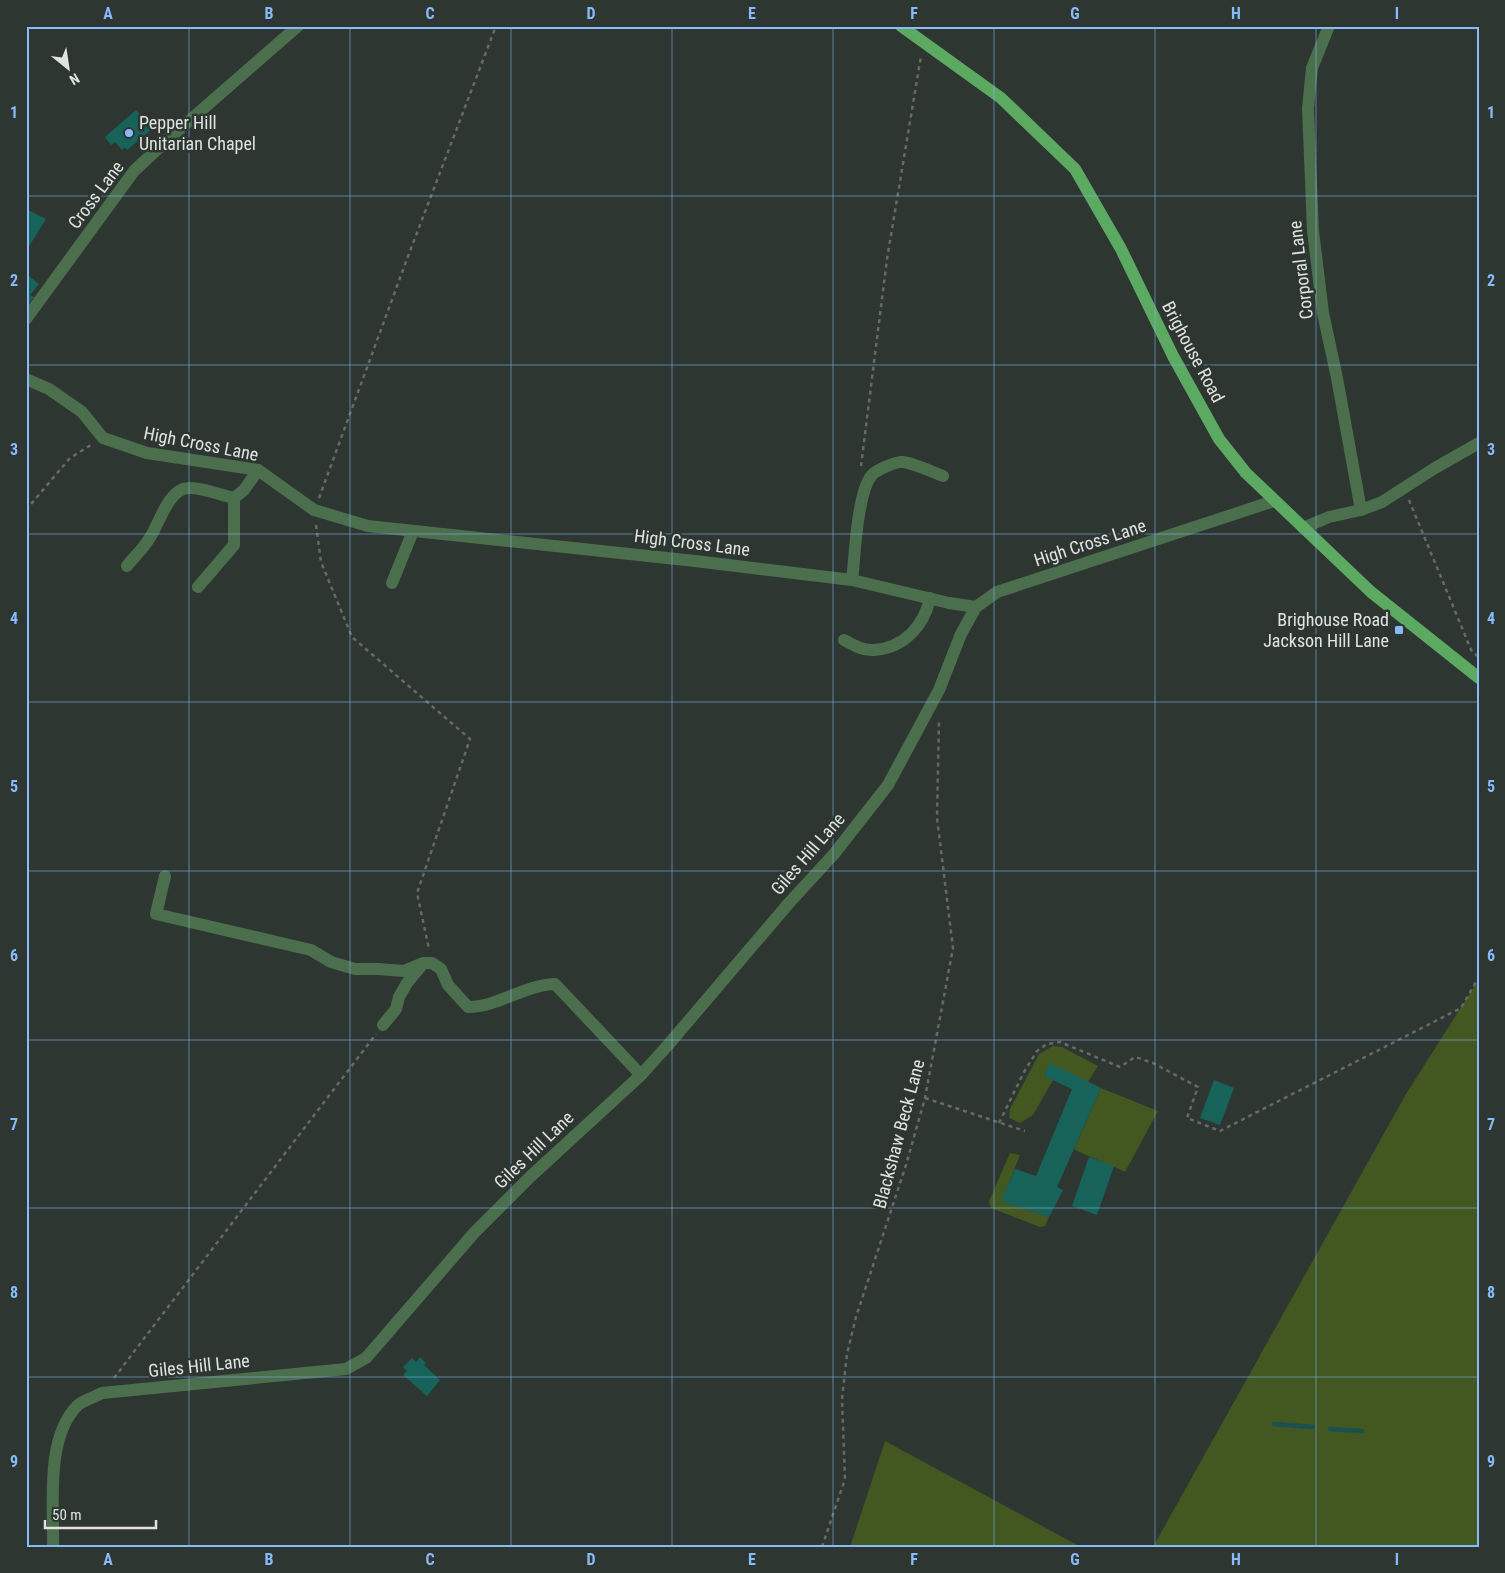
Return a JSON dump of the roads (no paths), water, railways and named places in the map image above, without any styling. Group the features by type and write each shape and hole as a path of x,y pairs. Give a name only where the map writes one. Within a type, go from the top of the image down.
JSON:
{"main road":[{"name":"Brighouse Road","path":"901,26 1001,98 1076,169 1121,249 1173,356 1219,439 1246,472 1371,592 1479,678"}],"street":[{"name":"Cross Lane","path":"26,319 134,171 298,26"},
{"name":"Corporal Lane","path":"1329,26 1312,68 1308,108 1313,231 1323,313 1361,510"},
{"name":"High Cross Lane","path":"26,379 49,389 82,412 103,438 147,453 258,470 314,510 368,526 852,580 976,607 997,592 1274,500"},
{"path":"1303,528 1329,517 1361,510 1382,502 1479,443"},
{"path":"852,580 860,510 865,489 872,474 883,468 903,462 943,476"},
{"path":"234,498 244,490 258,470"},
{"path":"127,566 151,537 175,494 186,488 234,498"},
{"path":"198,587 234,545 234,498"},
{"path":"392,583 413,531"},
{"path":"844,640 862,648 873,650 898,642 915,631 922,622 927,612 930,598"},
{"name":"Giles Hill Lane","path":"53,1547 54,1468 58,1446 65,1422 79,1404 102,1393 346,1369 366,1358 474,1233 530,1177 640,1075 668,1045 789,903 834,854 888,785 939,690 961,634 976,607"},
{"path":"165,876 156,914 311,950 331,962 355,969 404,971 428,963 441,969 448,985 468,1008 480,1007 542,984 555,984 640,1075"},
{"path":"383,1025 396,1009 399,997 407,983 428,963"}],"waterway":[{"path":"1274,1424 1313,1427"},
{"path":"1330,1429 1362,1431"}],"place":[{"name":"Pepper Hill Unitarian Chapel","path":"129,133"},
{"name":"Brighouse Road Jackson Hill Lane","path":"1399,630"}]}
